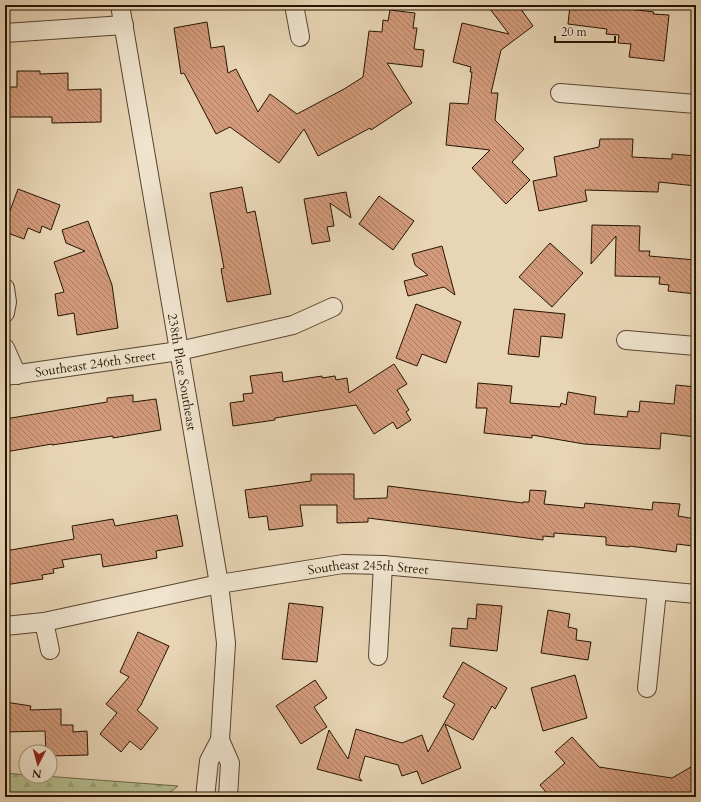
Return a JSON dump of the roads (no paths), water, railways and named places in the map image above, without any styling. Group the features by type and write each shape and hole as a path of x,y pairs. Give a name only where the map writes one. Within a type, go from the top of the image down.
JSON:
{"street":[{"name":"238th Place Southeast","path":"120,5 219,584 226,643 220,740 209,761 205,797"},
{"path":"294,5 300,37"},
{"path":"5,33 124,25"},
{"path":"560,93 696,104"},
{"path":"5,288 7,302 5,313"},
{"name":"Southeast 246th Street","path":"5,348 11,376 179,351 293,325 333,307"},
{"path":"626,340 696,346"},
{"name":"Southeast 245th Street","path":"5,626 44,622 219,584 343,564 383,565 696,594"},
{"path":"378,656 383,565"},
{"path":"647,688 657,591"},
{"path":"44,622 50,650"},
{"name":"238th Place Southeast","path":"220,740 230,762 228,797"}]}
